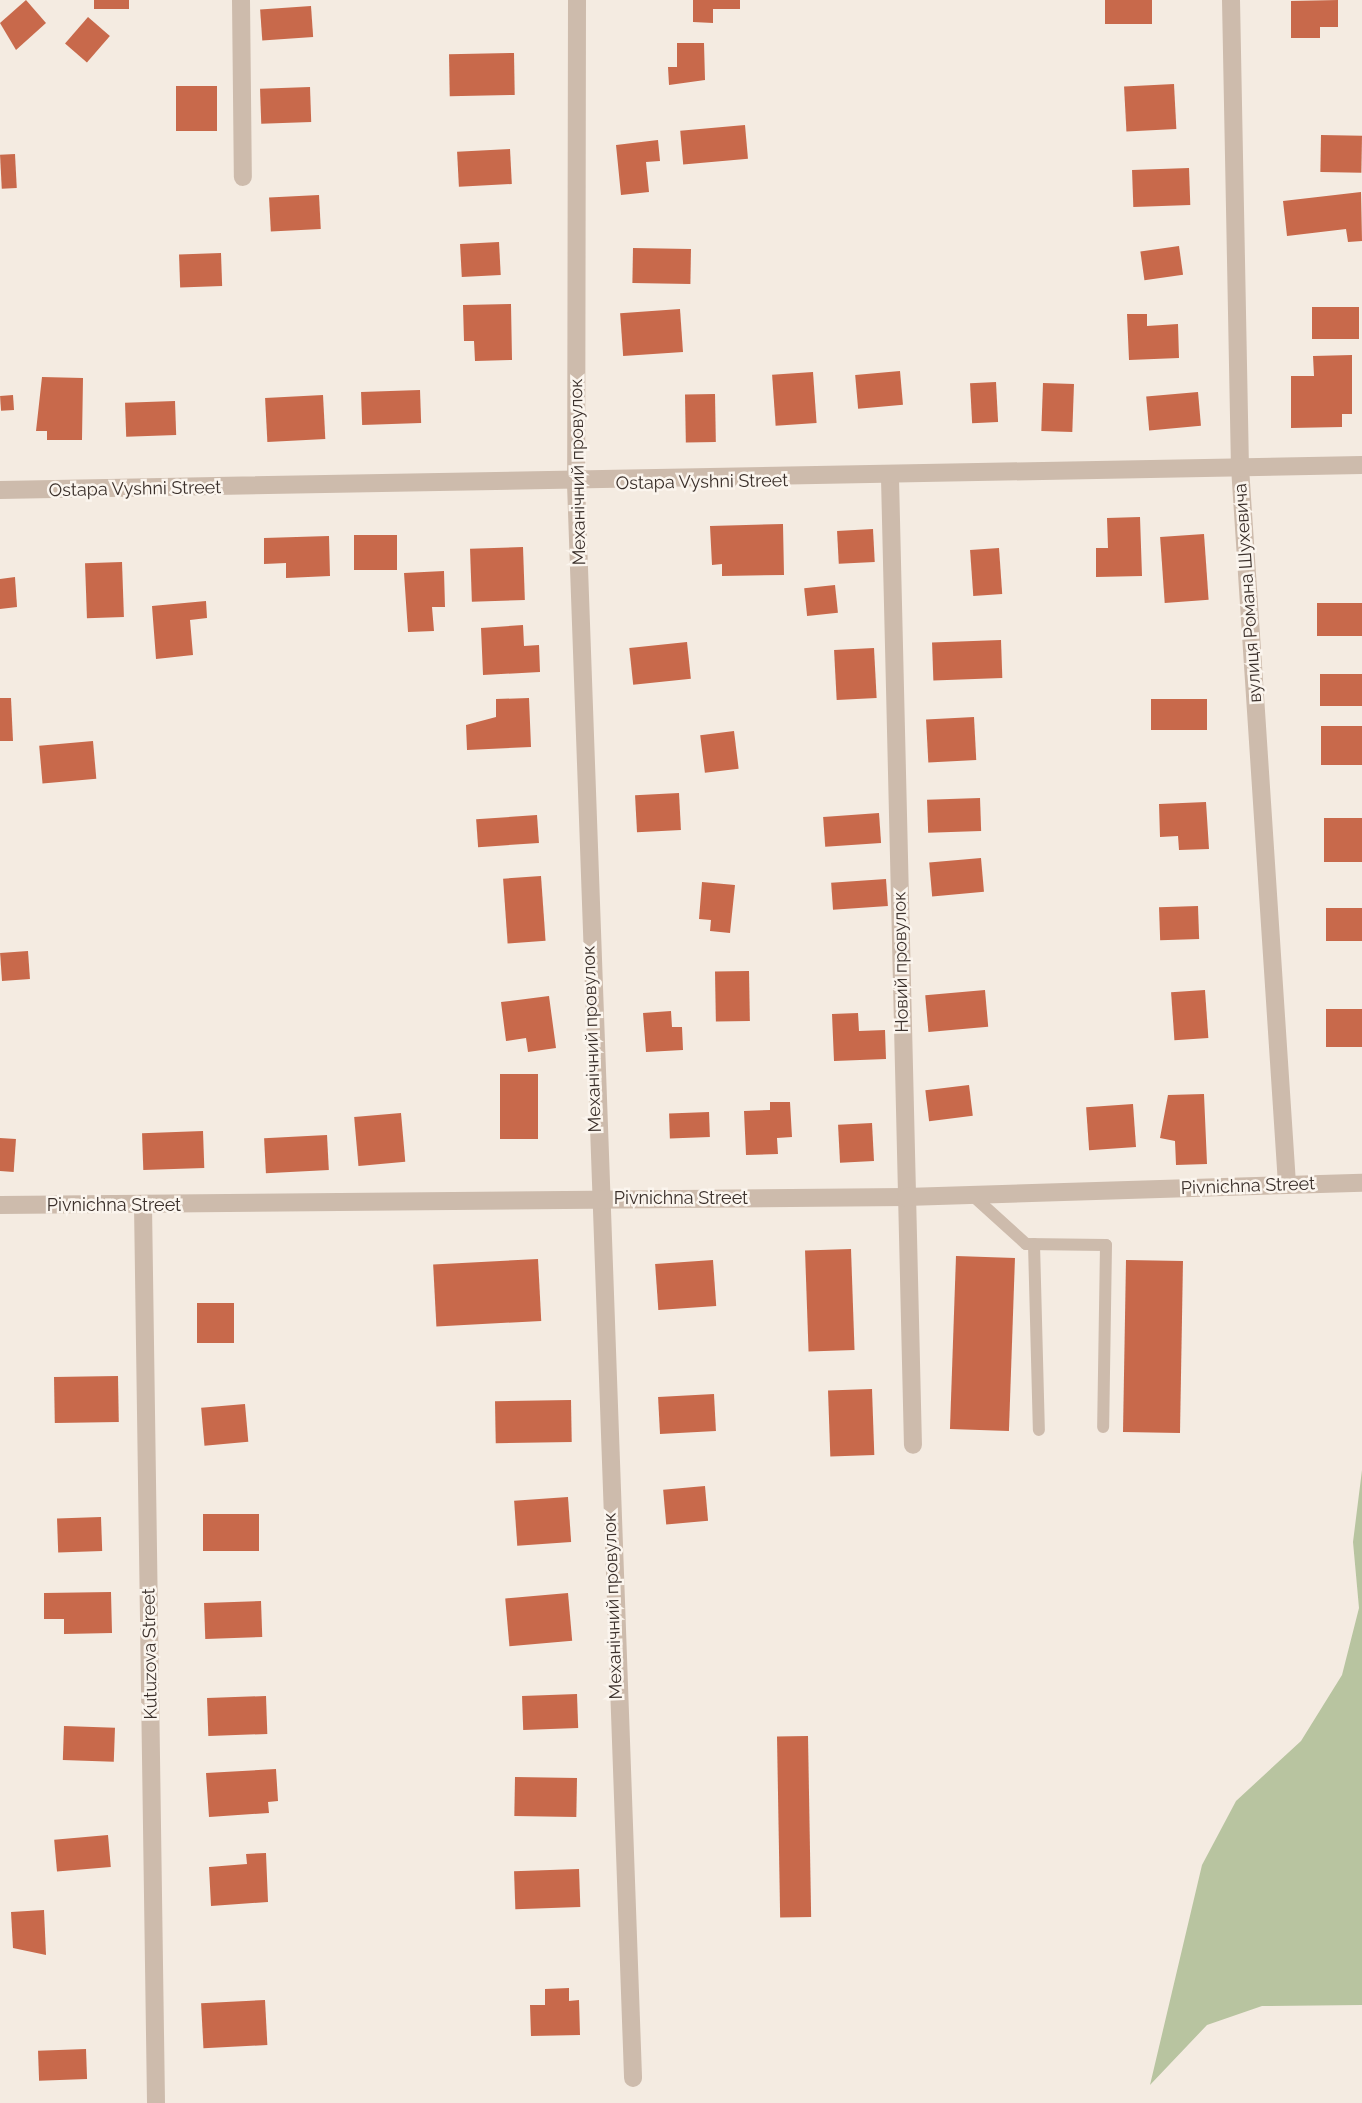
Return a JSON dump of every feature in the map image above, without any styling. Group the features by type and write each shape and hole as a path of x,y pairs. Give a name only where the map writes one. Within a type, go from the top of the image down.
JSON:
{"street":[{"path":"241,0 243,177"},
{"name":"Механічний провулок","path":"577,0 576,484 597,1199 632,2078"},
{"name":"вулиця Романа Шухевича","path":"1231,0 1240,467 1287,1184"},
{"name":"Ostapa Vyshni Street","path":"0,490 576,484 1362,465"},
{"name":"Новий провулок","path":"890,478 912,1445"},
{"name":"Pivnichna Street","path":"0,1205 906,1197 1362,1183"},
{"name":"Kutuzova Street","path":"143,1205 156,2103"}],"lane":[{"path":"972,1195 1034,1244 1106,1245 1103,1427"},
{"path":"1034,1244 1039,1430"}],"green space":[{"path":"1362,1470 1362,2005 1262,2006 1207,2025 1150,2085 1202,1865 1236,1801 1301,1741 1342,1675 1359,1608 1353,1542"}],"building":[{"path":"26,0 46,23 16,50 0,23"},
{"path":"94,0 129,0 129,9 94,9"},
{"path":"693,0 740,0 740,9 713,9 713,23 693,22"},
{"path":"1105,0 1152,0 1152,24 1105,24"},
{"path":"1338,0 1338,27 1320,27 1320,38 1291,38 1291,1"},
{"path":"311,6 313,37 262,40 260,10"},
{"path":"88,17 110,36 87,62 65,43"},
{"path":"677,43 704,43 705,80 669,85 668,67 677,67"},
{"path":"514,53 515,95 450,96 449,54"},
{"path":"1174,84 1176,129 1126,132 1124,87"},
{"path":"176,86 217,86 217,131 176,131"},
{"path":"310,87 311,122 261,124 260,89"},
{"path":"745,125 748,159 683,165 680,131"},
{"path":"1321,135 1362,136 1361,173 1320,172"},
{"path":"658,140 660,161 646,162 649,192 621,195 616,145"},
{"path":"510,149 512,184 459,187 457,152"},
{"path":"15,154 17,188 2,189 0,155"},
{"path":"1189,168 1190,205 1133,207 1132,170"},
{"path":"1361,192 1362,241 1348,242 1346,229 1287,236 1283,201"},
{"path":"319,195 321,229 271,232 269,198"},
{"path":"499,242 501,275 462,277 460,244"},
{"path":"1179,246 1183,275 1144,280 1140,251"},
{"path":"633,248 691,249 690,284 632,283"},
{"path":"221,253 222,286 180,287 179,254"},
{"path":"511,304 512,360 475,361 474,341 464,341 463,305"},
{"path":"1312,307 1359,307 1359,339 1312,339"},
{"path":"680,309 683,352 623,356 620,313"},
{"path":"1127,314 1147,314 1147,326 1178,324 1179,358 1129,360"},
{"path":"1352,355 1352,414 1342,414 1342,427 1291,428 1291,376 1314,376 1313,356"},
{"path":"900,371 903,405 858,409 855,375"},
{"path":"813,372 817,423 776,426 772,375"},
{"path":"42,377 83,378 82,440 47,440 47,431 36,431"},
{"path":"996,382 998,422 972,423 970,383"},
{"path":"1043,383 1074,384 1072,432 1041,431"},
{"path":"420,390 421,423 362,425 361,392"},
{"path":"1198,392 1201,426 1149,430 1146,397"},
{"path":"715,394 716,442 686,443 685,395"},
{"path":"13,395 14,410 1,411 0,396"},
{"path":"323,395 325,439 267,442 265,398"},
{"path":"175,401 176,435 126,437 125,403"},
{"path":"1140,517 1142,576 1096,577 1096,548 1108,548 1107,518"},
{"path":"783,524 784,575 722,576 722,564 712,565 710,526"},
{"path":"873,529 875,562 839,564 837,531"},
{"path":"1204,534 1209,600 1165,603 1160,537"},
{"path":"354,535 397,535 397,570 354,570"},
{"path":"329,536 330,576 286,578 286,563 264,564 264,538"},
{"path":"523,547 525,600 472,602 470,549"},
{"path":"999,548 1002,594 973,596 970,550"},
{"path":"122,562 124,617 87,618 85,563"},
{"path":"444,571 445,607 432,607 434,631 408,632 404,573"},
{"path":"15,577 17,607 0,609 0,579"},
{"path":"835,585 838,613 807,616 804,588"},
{"path":"206,601 207,618 190,620 193,655 156,659 152,606"},
{"path":"1317,603 1362,603 1362,636 1317,636"},
{"path":"523,625 524,646 539,645 540,672 483,675 481,628"},
{"path":"1001,640 1002,678 933,680 932,642"},
{"path":"687,642 691,679 633,685 629,648"},
{"path":"874,648 877,698 837,700 834,650"},
{"path":"1320,674 1362,674 1362,706 1320,706"},
{"path":"0,698 11,698 13,741 0,741"},
{"path":"529,698 531,747 467,750 466,725 496,717 496,699"},
{"path":"1151,699 1207,699 1207,730 1151,730"},
{"path":"974,717 976,760 928,762 926,720"},
{"path":"1321,726 1362,726 1362,765 1321,765"},
{"path":"734,731 739,769 705,773 700,735"},
{"path":"93,741 96,779 43,784 39,746"},
{"path":"679,793 681,830 637,832 635,795"},
{"path":"980,798 981,831 928,833 927,800"},
{"path":"1206,802 1209,849 1179,850 1178,836 1160,837 1159,804"},
{"path":"879,813 881,843 825,847 823,817"},
{"path":"537,815 539,843 478,847 476,819"},
{"path":"1324,818 1362,818 1362,862 1324,862"},
{"path":"981,858 984,892 932,896 929,863"},
{"path":"541,876 546,941 508,943 503,879"},
{"path":"886,879 888,906 833,910 831,883"},
{"path":"702,882 735,885 730,933 710,931 711,920 699,919"},
{"path":"1198,906 1199,939 1160,940 1159,907"},
{"path":"1326,908 1362,908 1362,941 1326,941"},
{"path":"28,951 30,979 2,981 0,953"},
{"path":"749,971 750,1021 716,1022 715,972"},
{"path":"985,990 988,1027 928,1032 925,995"},
{"path":"1205,990 1208,1038 1174,1040 1171,992"},
{"path":"549,996 556,1048 528,1052 526,1038 506,1041 501,1002"},
{"path":"1326,1009 1362,1009 1362,1047 1326,1047"},
{"path":"671,1011 672,1027 682,1027 683,1050 646,1052 643,1013"},
{"path":"858,1013 859,1031 885,1030 886,1059 834,1061 832,1014"},
{"path":"500,1074 538,1074 538,1139 500,1139"},
{"path":"969,1085 973,1116 929,1121 925,1090"},
{"path":"1204,1094 1207,1164 1176,1165 1175,1141 1160,1138 1168,1095"},
{"path":"770,1102 790,1102 792,1137 777,1138 778,1154 746,1155 744,1111 770,1110"},
{"path":"1133,1104 1136,1147 1089,1150 1086,1107"},
{"path":"709,1112 710,1137 670,1138 669,1113"},
{"path":"401,1113 405,1162 358,1166 354,1117"},
{"path":"872,1123 874,1161 840,1163 838,1125"},
{"path":"203,1131 204,1168 143,1170 142,1133"},
{"path":"327,1135 329,1170 266,1173 264,1138"},
{"path":"0,1138 16,1139 14,1172 0,1171"},
{"path":"851,1249 855,1350 809,1352 805,1251"},
{"path":"956,1256 1015,1258 1009,1431 950,1429"},
{"path":"538,1259 541,1321 436,1326 433,1264"},
{"path":"713,1260 716,1306 658,1310 655,1264"},
{"path":"1126,1260 1183,1261 1180,1433 1123,1432"},
{"path":"197,1303 234,1303 234,1343 197,1343"},
{"path":"118,1376 119,1422 55,1423 54,1377"},
{"path":"872,1389 874,1455 830,1456 828,1391"},
{"path":"714,1394 716,1431 660,1434 658,1397"},
{"path":"571,1400 572,1442 496,1443 495,1401"},
{"path":"245,1404 248,1442 204,1446 201,1408"},
{"path":"705,1486 708,1521 666,1525 663,1490"},
{"path":"568,1497 571,1542 517,1546 514,1501"},
{"path":"203,1514 259,1514 259,1551 203,1551"},
{"path":"101,1517 102,1551 58,1553 57,1519"},
{"path":"111,1592 112,1633 64,1634 64,1619 44,1619 44,1593"},
{"path":"568,1593 572,1641 509,1646 505,1598"},
{"path":"261,1601 262,1637 205,1639 204,1603"},
{"path":"577,1694 578,1728 523,1730 522,1696"},
{"path":"266,1696 267,1734 208,1736 207,1698"},
{"path":"64,1726 115,1728 114,1762 63,1760"},
{"path":"808,1736 811,1917 780,1918 777,1737"},
{"path":"276,1769 278,1801 268,1802 269,1813 209,1817 206,1773"},
{"path":"515,1777 577,1778 576,1817 514,1816"},
{"path":"108,1835 111,1867 57,1872 54,1840"},
{"path":"266,1853 268,1902 211,1906 209,1867 247,1864 246,1854"},
{"path":"579,1869 580,1907 515,1909 514,1871"},
{"path":"44,1910 46,1955 13,1948 11,1912"},
{"path":"569,1988 569,2001 579,2000 580,2035 531,2036 530,2005 545,2005 545,1989"},
{"path":"265,2000 267,2045 203,2048 201,2003"},
{"path":"86,2049 87,2079 39,2081 38,2051"}]}
